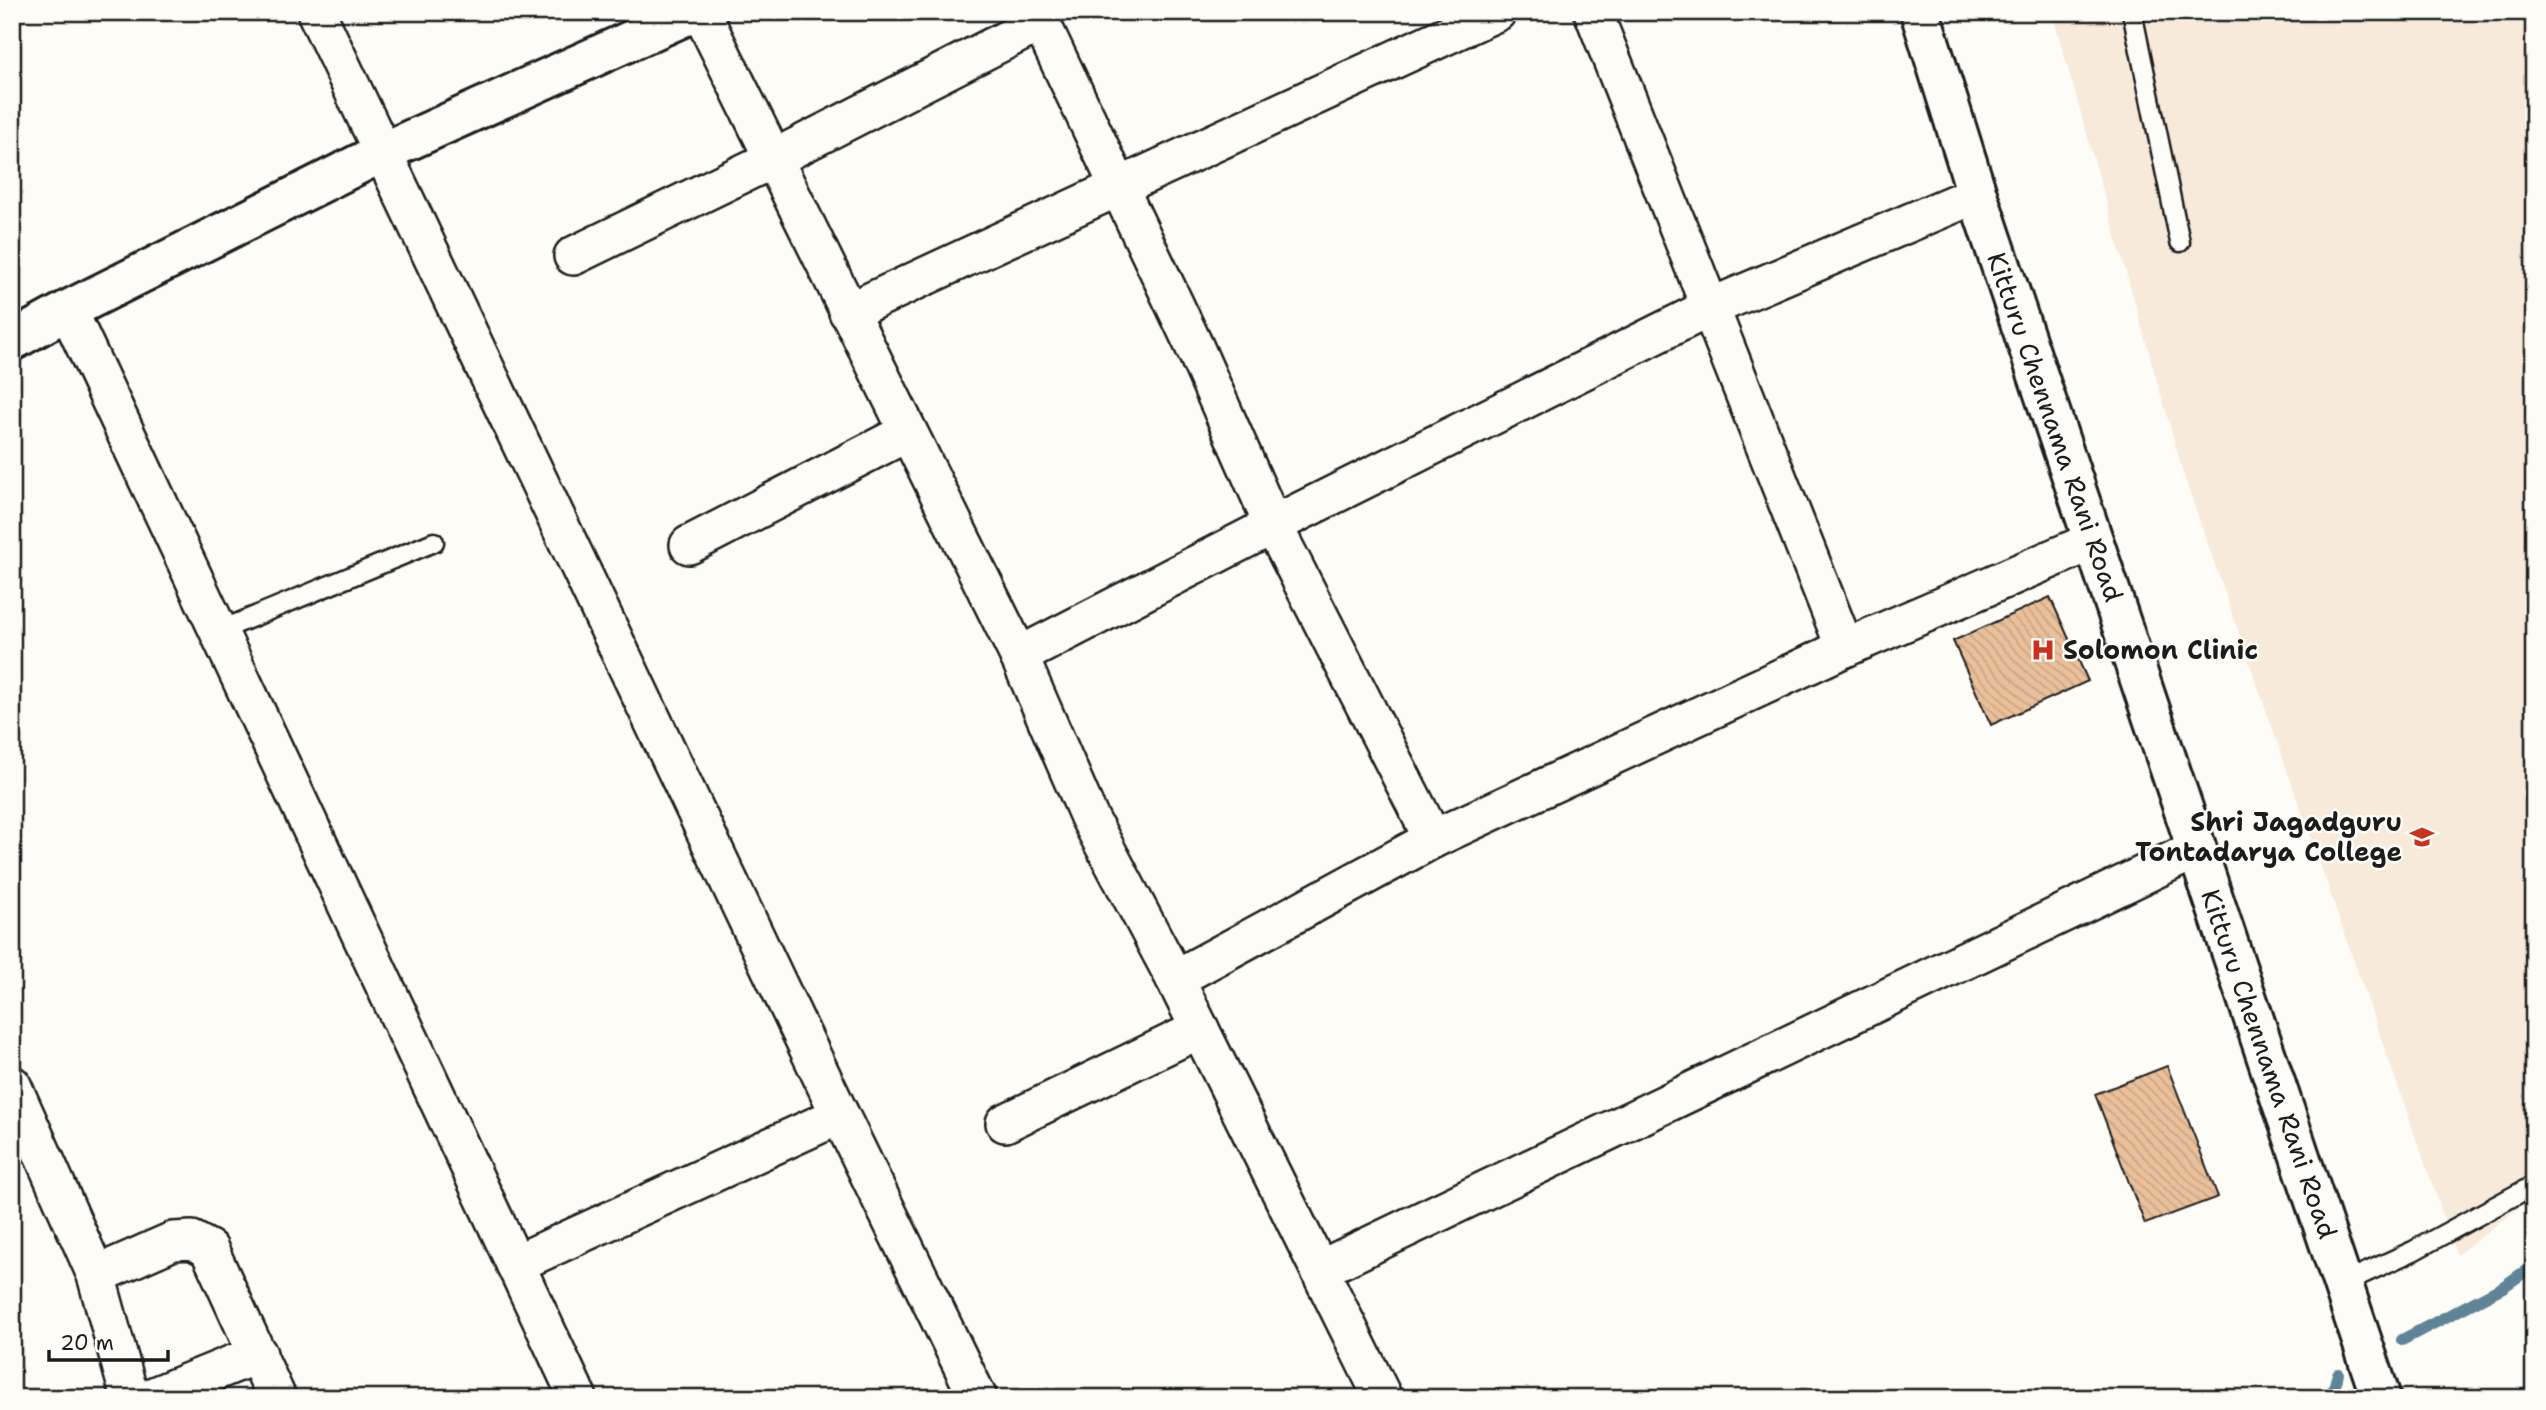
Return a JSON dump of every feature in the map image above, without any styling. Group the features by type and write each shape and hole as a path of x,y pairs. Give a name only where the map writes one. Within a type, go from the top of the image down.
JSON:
{"street":[{"path":"12,341 68,310 381,153 694,12"},
{"path":"701,12 1019,656 1089,817 1175,979 1383,1398"},
{"path":"849,312 1497,12"},
{"path":"1592,12 1845,648"},
{"name":"Kitturu Chennama Rani Road","path":"1920,12 1977,194 2381,1398"},
{"path":"573,256 773,159 1039,17 1195,348 1273,525 1433,839"},
{"path":"324,19 381,153 978,1398"},
{"path":"1019,656 1273,525 1711,307 1977,194"},
{"path":"68,310 578,1398"},
{"path":"689,545 908,432"},
{"path":"1175,979 1433,839 1845,648 2093,541"},
{"path":"1321,1269 2197,849"},
{"path":"1005,1123 1200,1029"},
{"path":"12,1085 96,1275 130,1398"},
{"path":"515,1264 841,1115"},
{"path":"96,1275 173,1241 192,1240 209,1249 277,1398"},
{"path":"149,1398 258,1354"}],"lane":[{"path":"2132,12 2180,242"},
{"path":"219,631 434,542"},
{"path":"2343,1283 2413,1251 2534,1185"}],"shaded area":[{"name":"Shri Jagadguru Tontadarya College","path":"2052,12 2534,12 2534,1196 2457,1255 2185,479"}],"building":[{"path":"2050,597 2088,681 1991,725 1953,641"},
{"path":"2167,1066 2218,1197 2145,1224 2095,1094"}],"waterway":[{"path":"2402,1340 2503,1287 2534,1265"},
{"path":"2331,1398 2338,1374"}],"place":[{"name":"Solomon Clinic","path":"2043,650"},
{"name":"Shri Jagadguru Tontadarya College","path":"2422,837"}]}
